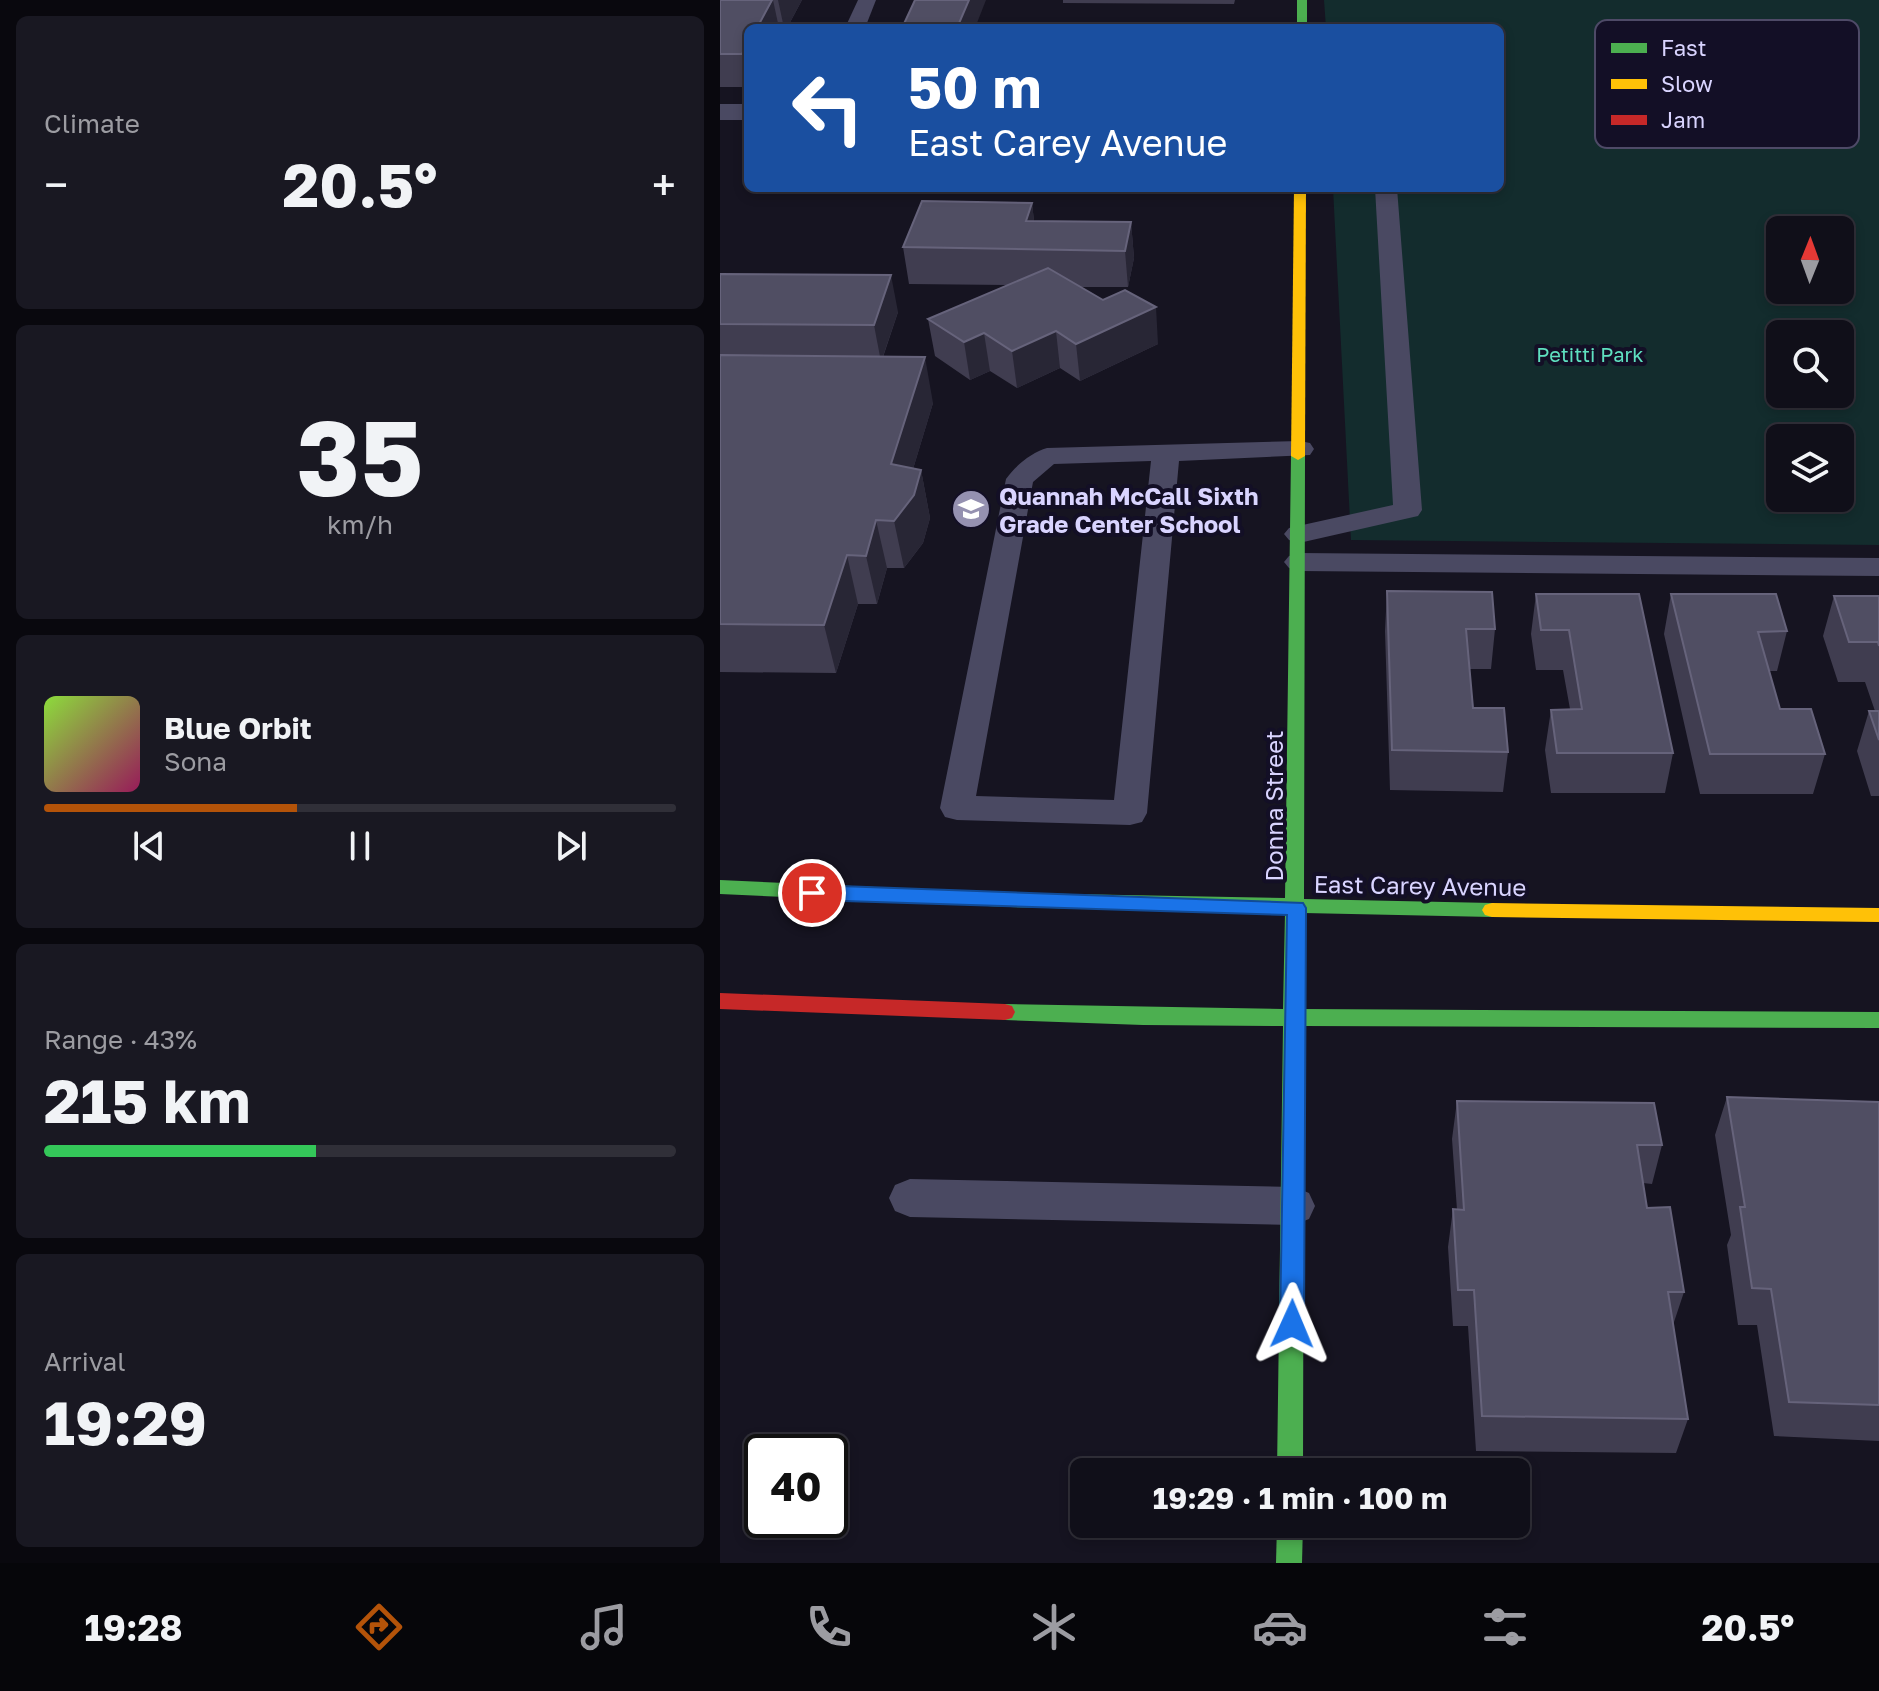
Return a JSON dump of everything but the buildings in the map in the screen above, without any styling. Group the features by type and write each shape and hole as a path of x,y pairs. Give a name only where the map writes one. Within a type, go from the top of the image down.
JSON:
{"street":[{"path":"1302,0 1302,24"},
{"path":"720,112 744,112"},
{"name":"Donna Street","path":"1290,1458 1300,192"},
{"name":"East Carey Avenue","path":"720,887 874,896 1296,908 1879,915"},
{"path":"720,1001 1143,1017 1879,1020"},
{"path":"1289,1563 1290,1538"}],"lane":[{"path":"857,24 867,0"},
{"path":"1299,548 1408,510 1386,192"},
{"path":"1166,453 1130,813 957,808 1020,479 1047,456 1300,449"},
{"path":"1299,548 1879,567"},
{"path":"910,1198 1294,1206"}],"green space":[{"name":"Petitti Park","path":"1324,0 1879,0 1879,545 1351,540 1333,192 1504,192 1504,24 1326,24"}],"traffic: fast":[{"path":"1302,0 1302,24"},
{"path":"1290,1458 1298,456"},
{"path":"720,887 1010,900 1492,910"},
{"path":"1005,1012 1143,1017 1879,1020"},
{"path":"1289,1563 1290,1538"}],"traffic: slow":[{"path":"1298,456 1300,192"},
{"path":"1492,910 1879,915"}],"traffic: jam":[{"path":"720,1001 1005,1012"}],"place":[{"name":"Quannah McCall Sixth Grade Center School","path":"971,509"}],"route":[{"path":"812,893 1296,908 1292,1324"}]}
